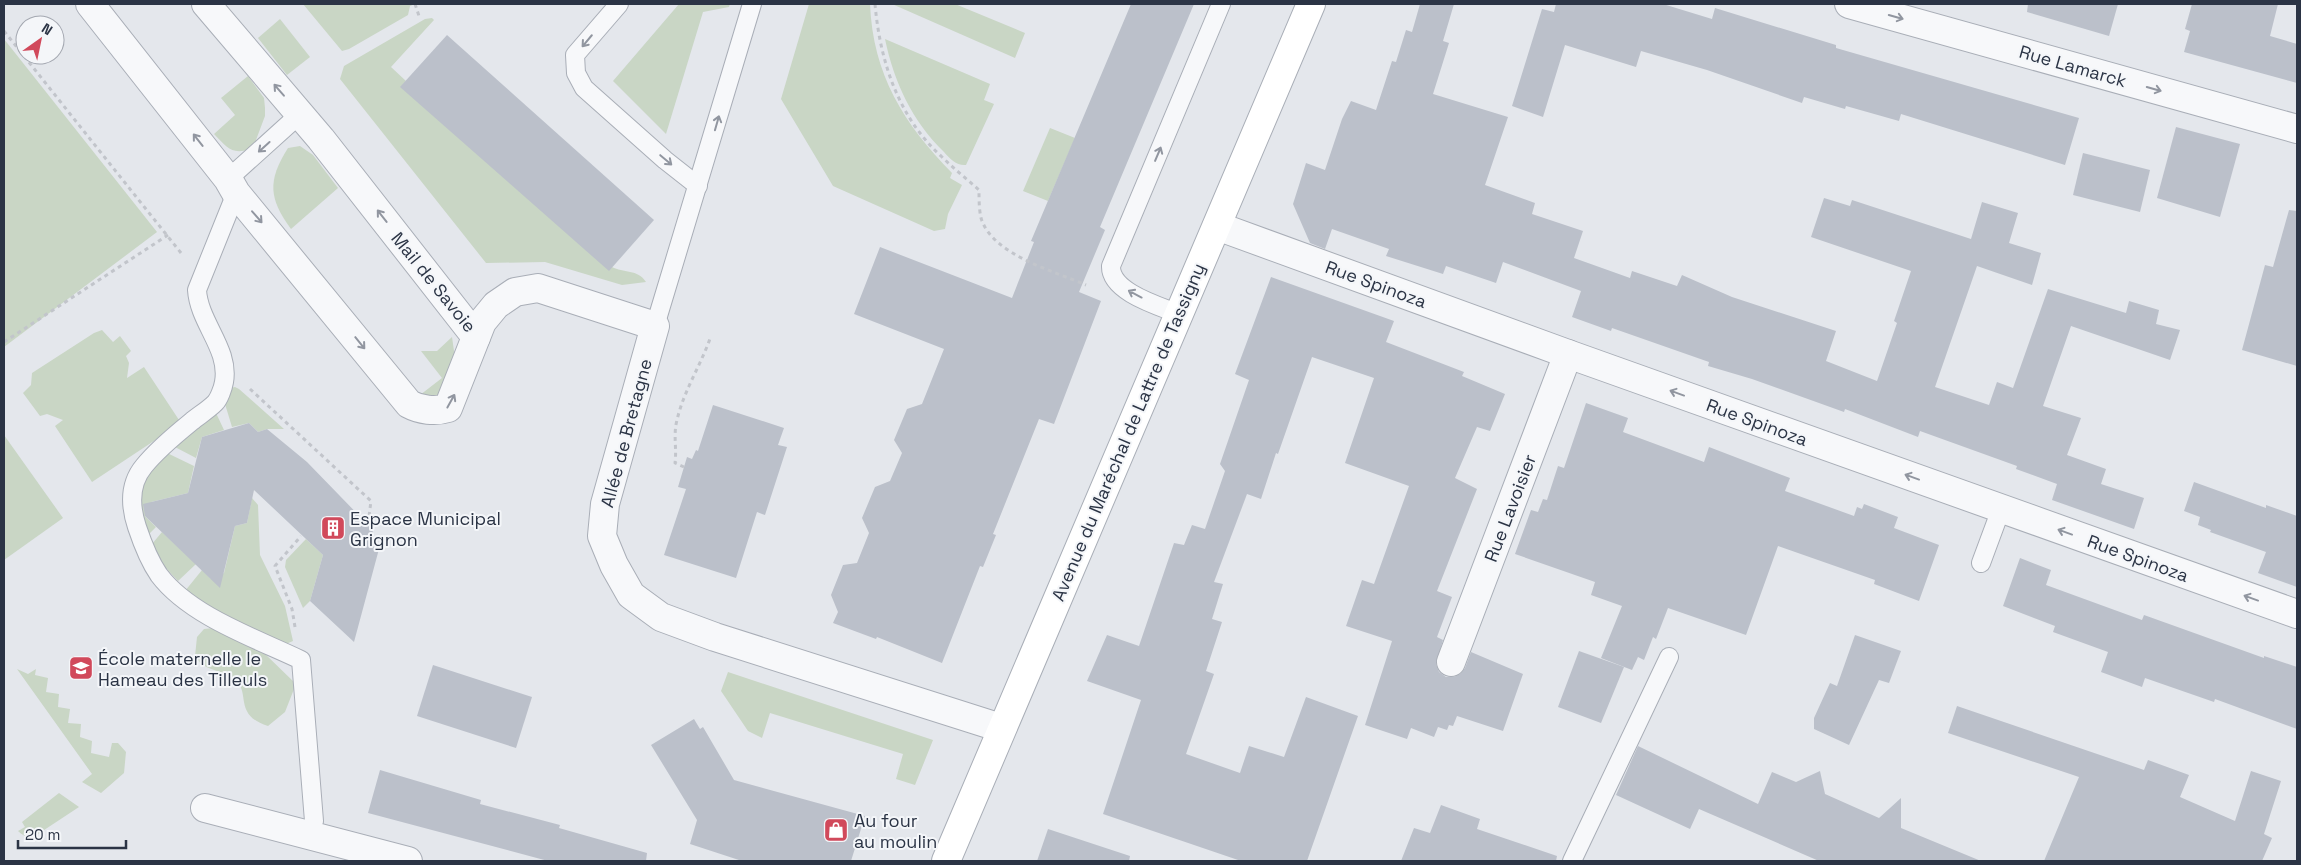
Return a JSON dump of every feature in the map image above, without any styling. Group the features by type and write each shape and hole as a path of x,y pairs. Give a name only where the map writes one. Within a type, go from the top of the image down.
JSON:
{"street":[{"path":"90,4 232,186 409,404 418,409 440,411 448,408 476,337"},
{"name":"Mail de Savoie","path":"206,4 300,114 476,337 488,313 496,305 515,292 538,288 655,326"},
{"name":"Avenue du Maréchal de Lattre de Tassigny","path":"946,861 1001,728 1218,226 1311,4"},
{"name":"Rue Lamarck","path":"1849,4 2297,129"},
{"name":"Rue Spinoza","path":"1218,226 1568,354 2297,614"},
{"name":"Allée de Bretagne","path":"655,326 604,512 602,536 614,565 631,595 661,617 706,634 1001,728"},
{"name":"Rue Lavoisier","path":"1451,662 1568,354"},
{"path":"205,808 408,861"}],"lane":[{"path":"619,4 575,55 576,73 584,88 665,160 698,186"},
{"name":"Allée de Bretagne","path":"655,326 752,4"},
{"path":"1179,314 1134,294 1114,280 1111,266 1222,4"},
{"path":"300,114 232,186 217,245 197,290 198,301 226,366 224,384 216,402 178,432 143,466 134,483 131,508 140,537 159,575 194,608 301,660 314,821 308,835"},
{"path":"1981,563 2001,509"},
{"path":"1572,861 1669,657"}],"path":[{"path":"415,4 419,16"},
{"path":"875,4 881,48 896,93 904,109 925,138 942,157 978,190 981,218 991,235 1013,254 1088,286 1114,280"},
{"path":"4,31 168,235 201,279"},
{"path":"4,342 168,235"},
{"path":"684,467 675,463 675,426 684,393 704,356 711,336"},
{"path":"226,366 371,501 368,524"},
{"path":"301,536 275,566 292,609 301,660"}],"green space":[{"path":"303,4 415,4 410,6 408,15 349,49 342,51"},
{"path":"679,4 730,4 729,7 703,12 666,134 613,81"},
{"path":"809,4 870,4 872,30 877,53 894,97 919,136 952,173 950,178 962,185 948,214 945,229 934,231 833,186 781,99"},
{"path":"892,4 955,4 1025,33 1015,58"},
{"path":"432,18 434,20 391,67 406,81 401,87 612,267 635,273 646,282 622,285 545,262 486,263 340,79 344,66 425,19"},
{"path":"280,19 310,57 287,75 258,38"},
{"path":"4,39 15,53 15,65 25,65 157,232 4,347"},
{"path":"885,39 990,84 984,100 994,104 966,165 957,163 949,157 933,140 914,114 899,85"},
{"path":"248,76 264,98 265,116 253,148 235,151 227,147 214,134 235,115 221,98"},
{"path":"1050,128 1075,138 1048,201 1023,191"},
{"path":"300,146 313,155 338,188 291,229 278,208 273,190 274,180 281,160 288,148"},
{"path":"102,330 113,342 120,336 131,351 126,356 129,363 127,378 144,367 181,423 92,482 55,426 63,420 47,414 40,416 23,393 31,385 32,373 94,333"},
{"path":"452,337 455,358 438,398 420,395 442,378 421,351 437,351"},
{"path":"235,387 284,429 267,429 258,432 249,423 232,427 225,404 230,388"},
{"path":"216,413 224,430 202,437 196,458 173,446"},
{"path":"4,435 63,518 4,560"},
{"path":"165,452 194,466 188,493 151,502 145,516 156,527 149,534 137,508 143,478"},
{"path":"252,498 258,505 260,555 285,606 293,641 286,644 236,624 185,591 202,570 211,579 224,573 235,526 247,523"},
{"path":"162,532 196,564 178,581 162,564 152,544"},
{"path":"306,539 323,555 310,601 303,608 285,567 286,560"},
{"path":"213,628 261,650 296,684 285,712 268,726 250,716 244,704 240,685 235,679 208,668 195,656 197,637 204,629"},
{"path":"17,669 28,674 36,669 35,675 48,678 46,692 59,694 58,707 70,709 68,723 81,724 80,737 92,741 91,753 109,757 112,743 118,743 126,752 124,773 101,793 82,782 92,774"},
{"path":"728,672 933,740 915,785 896,779 903,754 770,713 762,738 748,731 721,691"},
{"path":"59,793 79,807 35,836 26,836 18,831 25,827 22,822"}],"building":[{"path":"1131,4 1194,4 1100,227 1105,230 1079,292 1101,301 1054,424 1039,419 993,534 996,535 983,567 980,566 942,663 877,637 876,639 833,623 838,612 831,595 843,565 857,563 869,533 862,518 875,487 890,481 902,453 894,440 907,409 922,404 944,349 854,314 880,247 1012,298 1034,242 1031,241"},
{"path":"1420,4 1454,4 1443,41 1449,43 1433,94 1508,117 1485,185 1535,203 1532,214 1583,231 1574,258 1630,278 1632,271 1677,286 1682,275 1732,297 1836,331 1826,361 1877,381 1897,323 1894,321 1911,271 1811,237 1824,198 1850,206 1852,200 1971,239 1982,202 2018,213 2009,243 2041,253 2032,285 1977,266 1935,387 1989,405 1997,382 2013,388 2048,289 2126,313 2129,301 2159,310 2156,324 2180,330 2170,360 2071,326 2043,406 2081,418 2067,455 2106,469 2101,484 2144,498 2134,529 2052,500 2057,484 2016,469 2017,466 1920,431 1918,437 1845,409 1844,412 1752,379 1708,366 1709,362 1612,328 1611,331 1572,317 1581,291 1503,262 1496,283 1446,266 1443,274 1386,256 1389,249 1332,229 1325,249 1310,243 1293,204 1306,163 1325,170 1342,119 1351,101 1376,110 1392,61 1396,62 1406,30 1412,32"},
{"path":"1556,4 1663,4 1712,19 1715,8 1836,45 1836,48 2079,118 2065,165 1901,114 1899,121 1846,106 1845,109 1804,97 1802,103 1707,70 1641,51 1636,67 1565,45 1543,117 1512,106 1542,9 1554,12"},
{"path":"2028,4 2118,4 2109,36 2027,12"},
{"path":"2192,4 2278,4 2270,36 2297,44 2297,83 2184,52 2190,31 2185,29"},
{"path":"447,35 654,220 609,271 400,87"},
{"path":"2176,127 2240,144 2220,217 2157,198"},
{"path":"2083,153 2150,170 2140,212 2073,195"},
{"path":"2289,210 2297,211 2297,366 2242,350 2265,265 2273,267"},
{"path":"1271,277 1394,321 1386,342 1464,372 1462,376 1505,394 1490,431 1477,427 1455,478 1477,489 1437,591 1452,597 1437,637 1443,640 1436,664 1439,672 1446,677 1454,677 1465,668 1471,652 1523,674 1503,731 1457,716 1453,726 1449,725 1447,730 1438,727 1434,737 1411,728 1407,739 1365,725 1392,641 1346,626 1362,580 1374,584 1409,486 1345,463 1374,378 1312,357 1261,499 1247,494 1214,582 1223,584 1212,619 1222,622 1206,671 1214,674 1186,754 1240,773 1249,746 1284,757 1306,697 1358,716 1307,861 1241,861 1103,814 1141,700 1087,681 1107,635 1139,646 1174,543 1184,545 1192,525 1205,529 1225,471 1220,464 1249,380 1235,374"},
{"path":"1586,403 1628,418 1623,432 1704,462 1709,447 1790,478 1785,491 1854,516 1857,507 1862,509 1864,504 1898,517 1894,528 1939,545 1919,601 1874,584 1875,580 1778,546 1746,635 1668,608 1656,639 1653,637 1644,660 1638,657 1632,670 1601,658 1622,606 1591,595 1595,582 1515,554 1531,510 1538,512 1543,499 1547,500 1558,466 1564,468"},
{"path":"713,405 784,428 778,445 787,447 765,515 757,512 736,578 664,555 686,489 678,487 687,457 692,459 696,450 698,451"},
{"name":"Espace Municipal Grignon","path":"249,423 258,432 267,429 307,462 373,530 371,539 379,549 354,642 310,601 323,555 254,490 247,523 235,526 220,588 145,516 143,504 188,493 202,437"},
{"path":"2194,482 2266,508 2266,505 2297,516 2297,587 2258,573 2266,552 2210,532 2211,530 2198,525 2200,517 2184,511"},
{"path":"2020,558 2051,570 2046,585 2142,620 2144,615 2264,658 2264,656 2297,667 2297,729 2215,699 2214,702 2145,678 2142,687 2101,672 2108,652 2053,632 2055,626 2003,606"},
{"path":"1855,635 1901,651 1889,683 1879,680 1849,745 1814,729 1814,718 1830,683 1837,686"},
{"path":"1579,651 1624,667 1601,723 1558,707"},
{"path":"433,665 532,697 516,748 417,716"},
{"path":"1957,706 2144,770 2148,760 2189,775 2180,797 2235,821 2251,771 2281,781 2264,834 2272,838 2262,861 2044,861 2079,777 1948,733"},
{"path":"694,719 700,729 703,727 734,780 865,816 851,861 742,861 690,844 697,820 651,745"},
{"path":"1638,746 1758,804 1772,772 1796,782 1820,771 1825,794 1879,818 1901,798 1901,828 1981,861 1819,861 1699,809 1690,829 1616,795"},
{"path":"380,770 481,800 480,804 560,825 559,828 647,853 646,861 548,861 368,813"},
{"path":"1441,805 1480,819 1477,829 1557,856 1556,861 1401,861 1414,828 1430,833"},
{"path":"1048,829 1130,856 1129,861 1037,861"}],"place":[{"name":"Espace Municipal Grignon","path":"333,528"},
{"name":"École maternelle le Hameau des Tilleuls","path":"81,668"},
{"name":"Au four au moulin","path":"836,830"}]}
